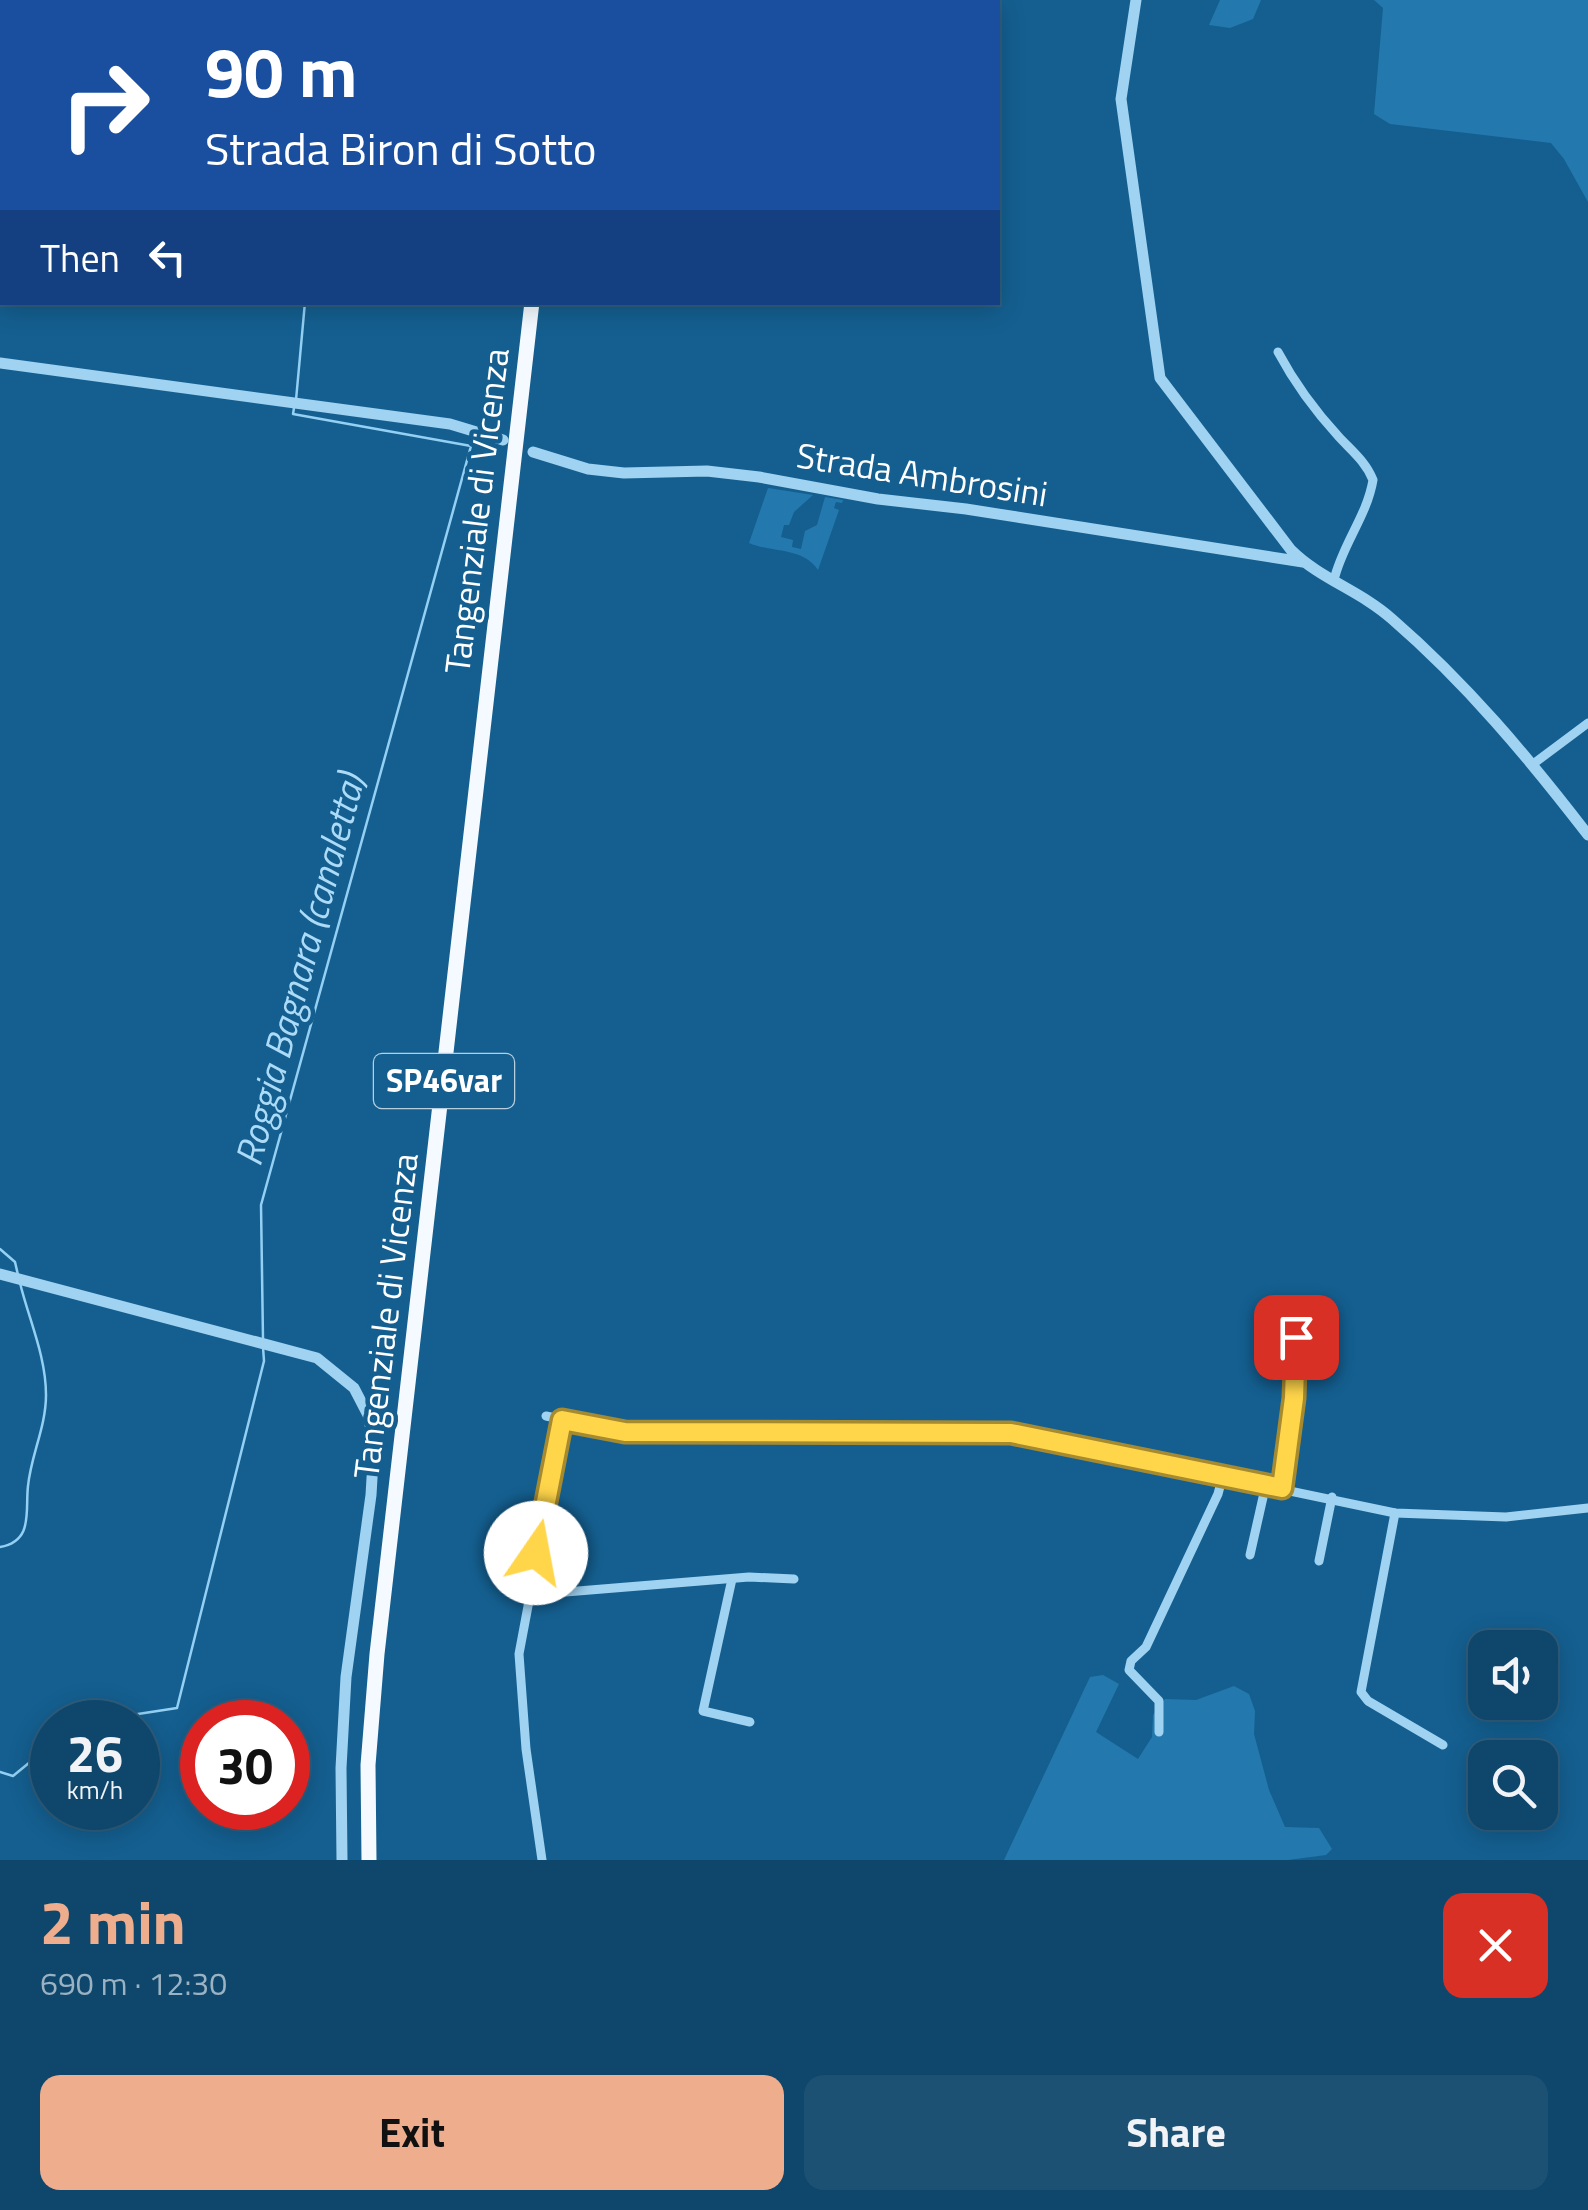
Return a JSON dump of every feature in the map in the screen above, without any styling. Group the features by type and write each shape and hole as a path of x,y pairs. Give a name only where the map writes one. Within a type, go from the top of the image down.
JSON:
{"highway":[{"name":"Tangenziale di Vicenza","path":"369,1860 368,1765 377,1654 532,305"}],"street":[{"path":"1136,0 1121,99 1160,378 1303,562 1360,594 1437,659 1533,764 1588,835"},
{"path":"1278,352 1290,374 1338,436 1357,454 1373,480 1334,580"},
{"path":"0,363 450,424 503,440"},
{"name":"Strada Ambrosini","path":"533,452 588,470 708,471 759,477 878,499 966,509 1303,562"},
{"path":"1533,764 1588,723"},
{"path":"3,1275 316,1358 354,1388 368,1415 374,1444 371,1495 346,1676 342,1860"},
{"path":"1282,1488 1294,1398 1296,1337"},
{"path":"546,1416 625,1432 1011,1433 1395,1513 1506,1517 1588,1508"},
{"path":"542,1860 518,1673 562,1420"},
{"path":"1160,1732 1159,1701 1128,1670 1131,1661 1146,1647 1223,1476"},
{"path":"1250,1554 1266,1484"},
{"path":"1319,1561 1332,1498"},
{"path":"1395,1513 1361,1692 1368,1701 1442,1745"},
{"path":"529,1595 732,1579 794,1579"},
{"path":"732,1579 703,1711 750,1722"}],"shaded area":[{"path":"1220,0 1261,0 1253,19 1230,28 1209,25"},
{"path":"1374,0 1588,0 1588,202 1551,143 1390,124 1374,114 1383,8"},
{"path":"768,488 813,495 794,512 789,525 784,525 781,537 793,540 792,547 801,549 805,531 817,525 825,497 843,500 836,502 834,508 839,510 818,570 804,557 749,543"},
{"path":"1103,1675 1119,1684 1096,1732 1138,1759 1152,1737 1153,1715 1165,1699 1196,1700 1234,1686 1249,1694 1255,1711 1254,1734 1269,1790 1285,1827 1319,1828 1332,1849 1326,1855 1288,1860 1004,1860 1090,1677"}],"waterway":[{"name":"Roggia Bagnara (canaletta)","path":"296,400 305,305"},
{"name":"Roggia Bagnara (canaletta)","path":"263,1339 261,1205 471,446 293,414 294,408"},
{"path":"0,1249 15,1262 18,1275"},
{"path":"0,1547 18,1538 26,1524 30,1475 45,1407 43,1366 20,1283"},
{"name":"Roggia Bagnara (canaletta)","path":"160,1711 177,1708 264,1361 263,1347"},
{"name":"Roggia Bagnara (canaletta)","path":"0,1772 13,1776 30,1762"}],"route":[{"path":"536,1553 562,1420 625,1432 1011,1433 1282,1488 1294,1398 1296,1337"}]}
